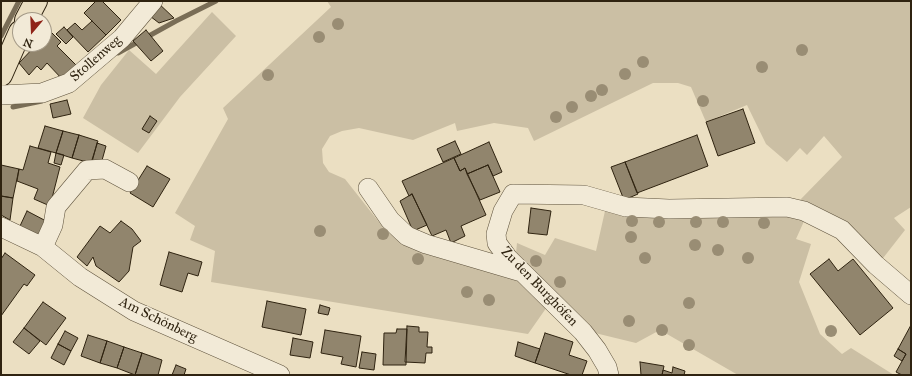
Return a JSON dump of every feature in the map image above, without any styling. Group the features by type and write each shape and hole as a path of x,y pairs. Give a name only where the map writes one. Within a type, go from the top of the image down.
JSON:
{"main road":[{"path":"30,12 36,1"},
{"path":"1,75 12,50"}],"street":[{"name":"Stollenweg","path":"1,95 42,93 69,83 122,38 153,1"},
{"path":"43,247 53,225 56,207 87,170 105,169 129,182"},
{"path":"368,188 390,220 407,236 434,247 524,272"},
{"name":"Zu den Burghöfen","path":"609,375 607,367 597,350 583,332 524,272 508,258 497,243 496,234 503,211 513,194 584,195 626,207 668,209 787,208 804,211 842,230 876,265 911,295"},
{"name":"Am Schönberg","path":"1,227 43,247 80,277 134,311 280,375"}],"shaded area":[{"path":"327,1 911,1 911,207 894,218 905,230 880,262 800,200 842,157 824,136 807,155 800,148 787,162 766,144 747,105 706,122 691,87 678,83 653,83 534,141 528,128 494,123 457,131 455,123 413,140 359,128 342,131 330,136 322,149 323,163 329,172 345,179 386,231 403,243 427,254 519,276 549,304 528,334 211,282 215,251 190,240 195,226 175,213 228,119 223,108 331,7"},
{"path":"212,12 236,36 180,97 138,153 83,118 101,85 129,50 156,74"},
{"path":"605,211 770,211 805,219 796,239 811,244 799,282 820,334 842,354 851,348 894,375 738,375 660,330 636,343 595,333 516,253 517,243 545,255 555,238 596,251"}],"building":[{"path":"96,1 102,1 121,20 106,35 84,13"},
{"path":"156,1 174,18 159,23 146,13"},
{"path":"92,21 106,35 88,52 67,30 75,23 82,30"},
{"path":"64,27 73,37 66,44 56,34"},
{"path":"146,30 163,51 151,61 133,41"},
{"path":"52,33 61,42 57,46 77,66 63,80 47,63 41,70 37,66 29,75 19,63 29,52 52,52"},
{"path":"67,100 71,114 53,118 50,104"},
{"path":"743,109 755,143 718,156 706,122"},
{"path":"150,116 157,121 149,133 142,129"},
{"path":"45,126 63,131 56,153 38,148"},
{"path":"63,131 79,135 72,158 56,153"},
{"path":"79,135 98,141 91,163 72,158"},
{"path":"697,135 708,166 637,193 625,162"},
{"path":"455,141 461,154 443,162 437,149"},
{"path":"489,142 502,172 493,176 488,165 467,174 465,168 460,171 454,158"},
{"path":"97,143 106,146 101,164 92,162"},
{"path":"30,146 51,152 48,163 60,167 50,206 34,199 38,189 17,181 19,169 23,170"},
{"path":"56,153 64,155 61,165 54,163"},
{"path":"454,158 460,171 465,168 486,215 461,226 465,236 451,243 446,230 432,236 412,194 409,196 402,181"},
{"path":"625,162 638,194 624,200 611,167"},
{"path":"1,165 19,169 13,198 1,196"},
{"path":"488,165 500,192 480,200 467,174"},
{"path":"147,166 170,179 153,207 130,193"},
{"path":"412,194 427,225 413,231 400,201"},
{"path":"1,196 13,198 10,220 1,215"},
{"path":"531,208 551,211 547,235 528,233"},
{"path":"27,211 48,222 42,239 20,226"},
{"path":"121,221 132,229 141,241 133,247 129,271 119,282 96,266 93,257 87,266 77,257 100,226 110,233"},
{"path":"169,252 202,262 198,276 188,273 182,292 160,285"},
{"path":"5,253 35,275 27,286 24,284 1,316 1,259"},
{"path":"829,259 838,271 853,259 893,308 860,335 810,274"},
{"path":"267,301 306,309 301,335 262,327"},
{"path":"43,302 66,318 46,345 24,328"},
{"path":"320,305 330,308 328,315 318,313"},
{"path":"911,325 911,375 902,375 896,372 906,354 898,349"},
{"path":"407,326 419,327 419,332 428,332 427,347 432,347 432,353 426,353 425,363 405,362"},
{"path":"24,328 40,341 29,354 13,342"},
{"path":"397,329 407,329 406,365 383,365 384,333 396,333"},
{"path":"325,330 361,336 356,367 341,364 343,357 321,353"},
{"path":"65,331 78,338 71,351 58,344"},
{"path":"545,333 573,342 569,355 587,361 582,375 571,375 535,363"},
{"path":"88,335 107,341 100,363 81,356"},
{"path":"293,338 313,342 310,358 290,355"},
{"path":"107,341 124,347 117,368 100,363"},
{"path":"518,342 540,349 535,363 515,356"},
{"path":"58,344 71,351 64,365 51,358"},
{"path":"124,347 142,353 135,375 117,368"},
{"path":"898,349 906,354 902,361 894,356"},
{"path":"362,352 376,354 374,370 359,368"},
{"path":"142,353 162,360 158,375 135,375"},
{"path":"640,362 664,366 662,375 641,375"},
{"path":"176,365 186,369 184,375 172,375"},
{"path":"673,367 685,371 684,375 662,375 663,370 672,373"}],"waterway":[{"path":"1,36 19,1"},
{"path":"118,53 216,1"},
{"path":"13,107 42,101"}]}
